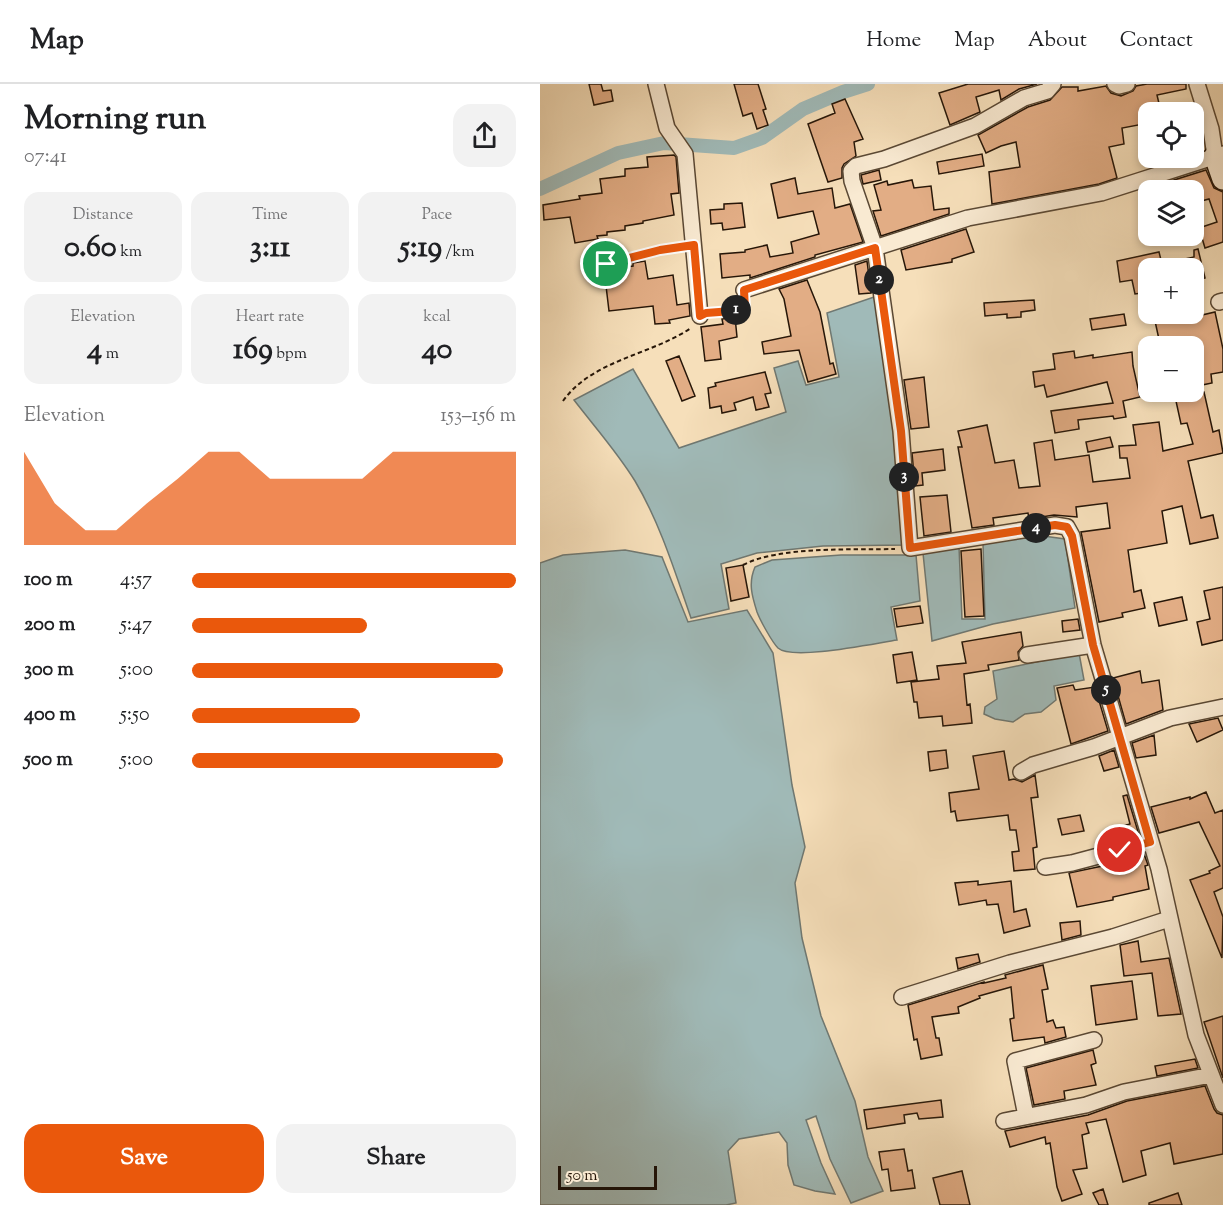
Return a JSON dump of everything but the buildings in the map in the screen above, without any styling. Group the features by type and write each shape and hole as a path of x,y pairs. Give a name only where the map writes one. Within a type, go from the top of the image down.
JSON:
{"street":[{"path":"656,84 667,128 686,154 700,316"},
{"path":"1053,84 1047,91 1024,98 966,129 884,159 856,166 851,171 852,181 875,248 901,431 910,548 1055,525 1067,527 1072,536 1093,645 1159,869 1168,919 1196,1035 1223,1104"},
{"path":"1115,84 1119,86 1127,84"},
{"path":"1197,84 1212,129 1223,179"},
{"path":"744,290 968,218 1101,193 1219,155"},
{"path":"1027,655 1093,645"},
{"path":"1021,772 1033,765 1170,718 1223,707"},
{"path":"1045,867 1056,867 1150,842"},
{"path":"902,997 1010,963 1113,937 1168,919"},
{"path":"1026,1116 1016,1061 1094,1040"},
{"path":"1004,1121 1086,1105 1124,1092 1211,1075"}],"path":[{"path":"606,264 660,250 694,245"},
{"path":"563,401 573,388 602,369 673,339 690,328 700,316 706,313 745,310 744,290"},
{"path":"743,565 754,559 820,550 910,548"}],"water":[{"path":"877,296 893,405 906,545 823,546 757,553 721,564 729,609 691,618 666,548 644,497 621,460 574,400 633,369 679,448 786,412 774,368 798,361 806,385 839,377 827,313"},
{"path":"1036,535 1065,539 1075,608 993,624 932,641 923,553 959,547 962,619 985,619 983,543"},
{"path":"625,550 662,557 688,622 747,610 773,653 792,785 805,847 795,883 802,938 821,1016 855,1101 868,1157 883,1191 851,1203 830,1159 816,1116 806,1120 835,1194 794,1185 788,1165 787,1143 779,1132 739,1139 728,1151 736,1203 726,1205 540,1205 540,563 563,555"},
{"path":"841,555 916,555 920,601 891,607 897,640 816,652 786,652 778,648 763,625 755,606 751,584 755,567 772,560"},
{"path":"1079,653 1084,680 1054,686 1056,700 1041,712 1025,714 1013,722 995,719 984,714 985,707 997,699 993,671"}],"waterway":[{"path":"540,189 618,153 664,143 734,148 762,138 803,109 868,84"}],"route":[{"path":"606,264 660,250 694,245 700,316 706,313 745,310 744,290 875,248 901,431 910,548 1055,525 1067,527 1072,536 1093,645 1150,842 1120,850"}]}
